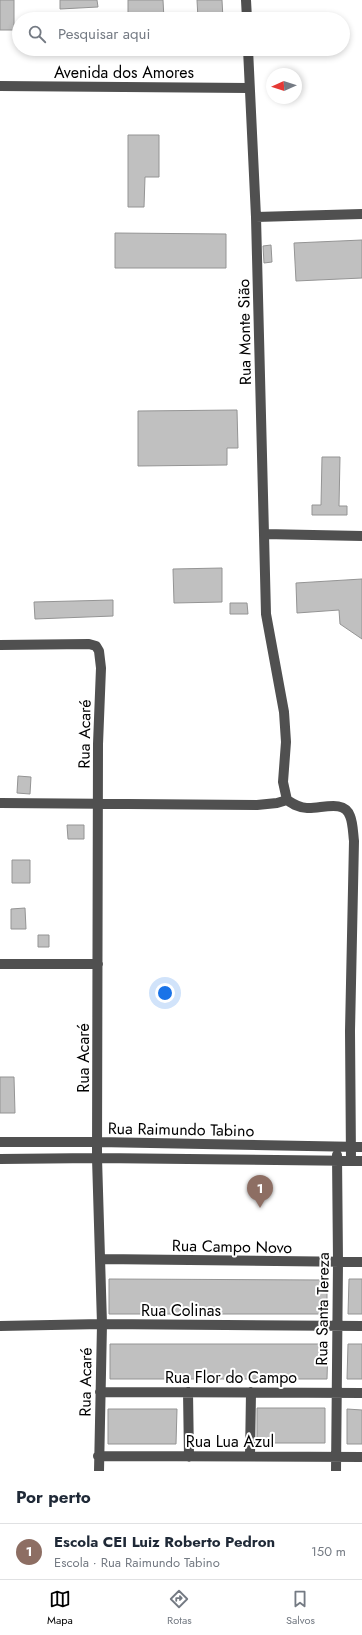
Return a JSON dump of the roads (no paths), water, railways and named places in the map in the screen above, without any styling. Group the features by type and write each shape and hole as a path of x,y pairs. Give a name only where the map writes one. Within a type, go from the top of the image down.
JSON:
{"street":[{"path":"246,0 247,12"},
{"name":"Rua Monte Sião","path":"248,56 248,88 256,217 266,614 284,712 286,742 283,782 287,800"},
{"name":"Avenida dos Amores","path":"0,86 248,88"},
{"path":"256,217 362,214"},
{"path":"264,534 362,536"},
{"name":"Rua Acaré","path":"0,645 79,643 96,646 99,651 101,668 98,744 97,1158 102,1324 98,1471"},
{"path":"0,803 256,805 277,803 287,800 299,807 339,806 345,808 350,816 354,841 350,1031 351,1161"},
{"path":"0,964 98,964"},
{"name":"Rua Raimundo Tabino","path":"0,1142 98,1142 362,1147"},
{"name":"Rua Santa Tereza","path":"336,1471 338,1262 337,1147"},
{"name":"Rua Raimundo Tabino","path":"0,1159 97,1158 362,1161"},
{"name":"Rua Campo Novo","path":"101,1259 362,1262"},
{"name":"Rua Colinas","path":"0,1326 102,1324 362,1326"},
{"name":"Rua Flor do Campo","path":"100,1392 362,1393"},
{"path":"188,1392 189,1457"},
{"path":"250,1456 251,1392"},
{"name":"Rua Lua Azul","path":"98,1456 362,1457"}],"place":[{"name":"Escola CEI Luiz Roberto Pedron","path":"260,1208"}]}
